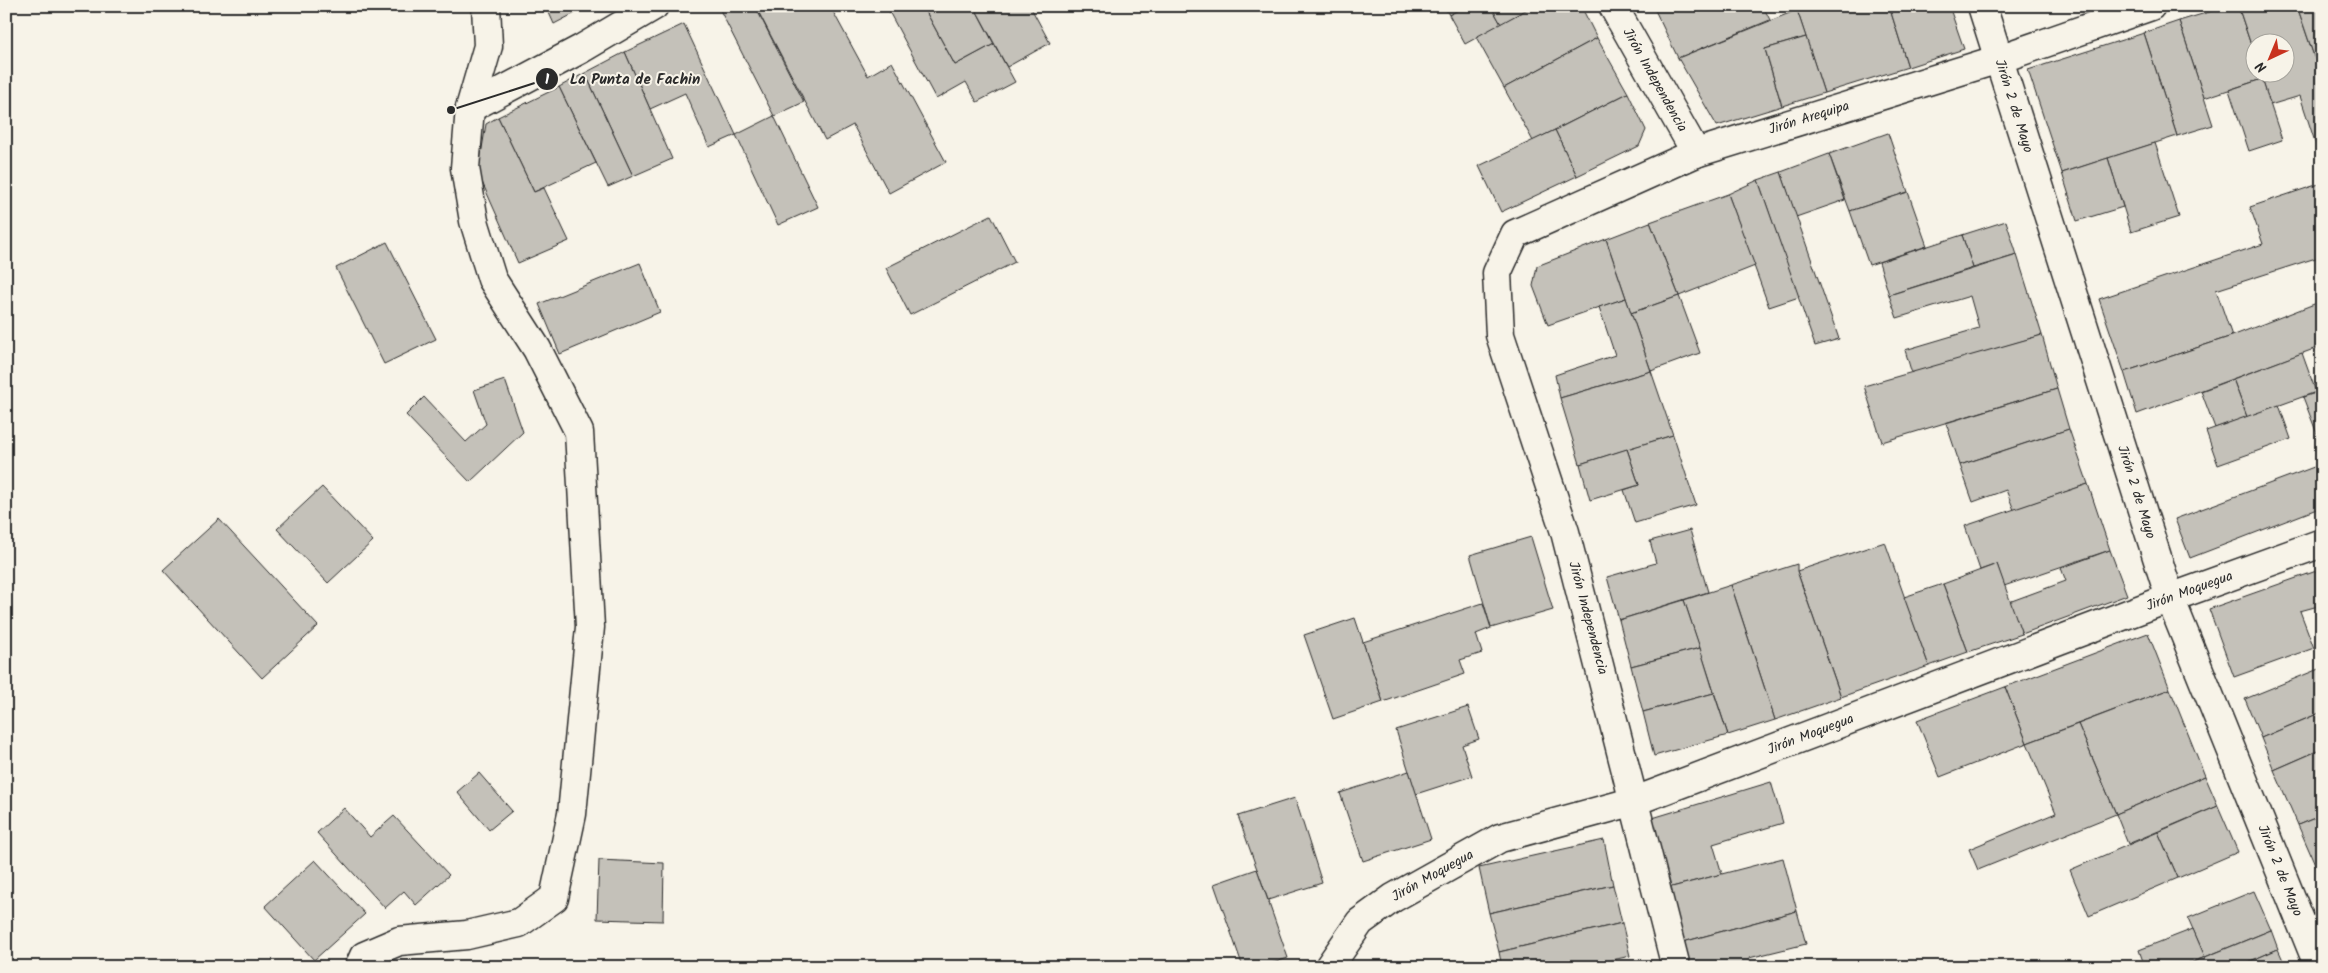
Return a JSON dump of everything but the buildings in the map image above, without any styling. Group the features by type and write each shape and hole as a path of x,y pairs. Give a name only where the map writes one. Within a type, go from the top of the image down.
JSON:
{"street":[{"path":"358,967 364,956 399,940 467,935 519,923 554,898 572,814 590,627 579,432 537,349 492,279 474,221 465,168 470,108 488,46 486,6"},
{"path":"470,108 581,49 654,6"},
{"name":"Jirón Independencia","path":"1613,6 1696,153"},
{"name":"Jirón 2 de Mayo","path":"1982,6 2170,598 2319,967"},
{"name":"Jirón Arequipa","path":"1497,273 1515,234 1696,153 1999,59 2151,6"},
{"name":"Jirón Independencia","path":"1497,273 1500,335 1565,532 1676,967"},
{"name":"Jirón Moquegua","path":"1330,967 1360,922 1392,898 1500,838 1635,801 2170,598 2322,543"}],"place":[{"name":"La Punta de Fachin","path":"451,110"}]}
